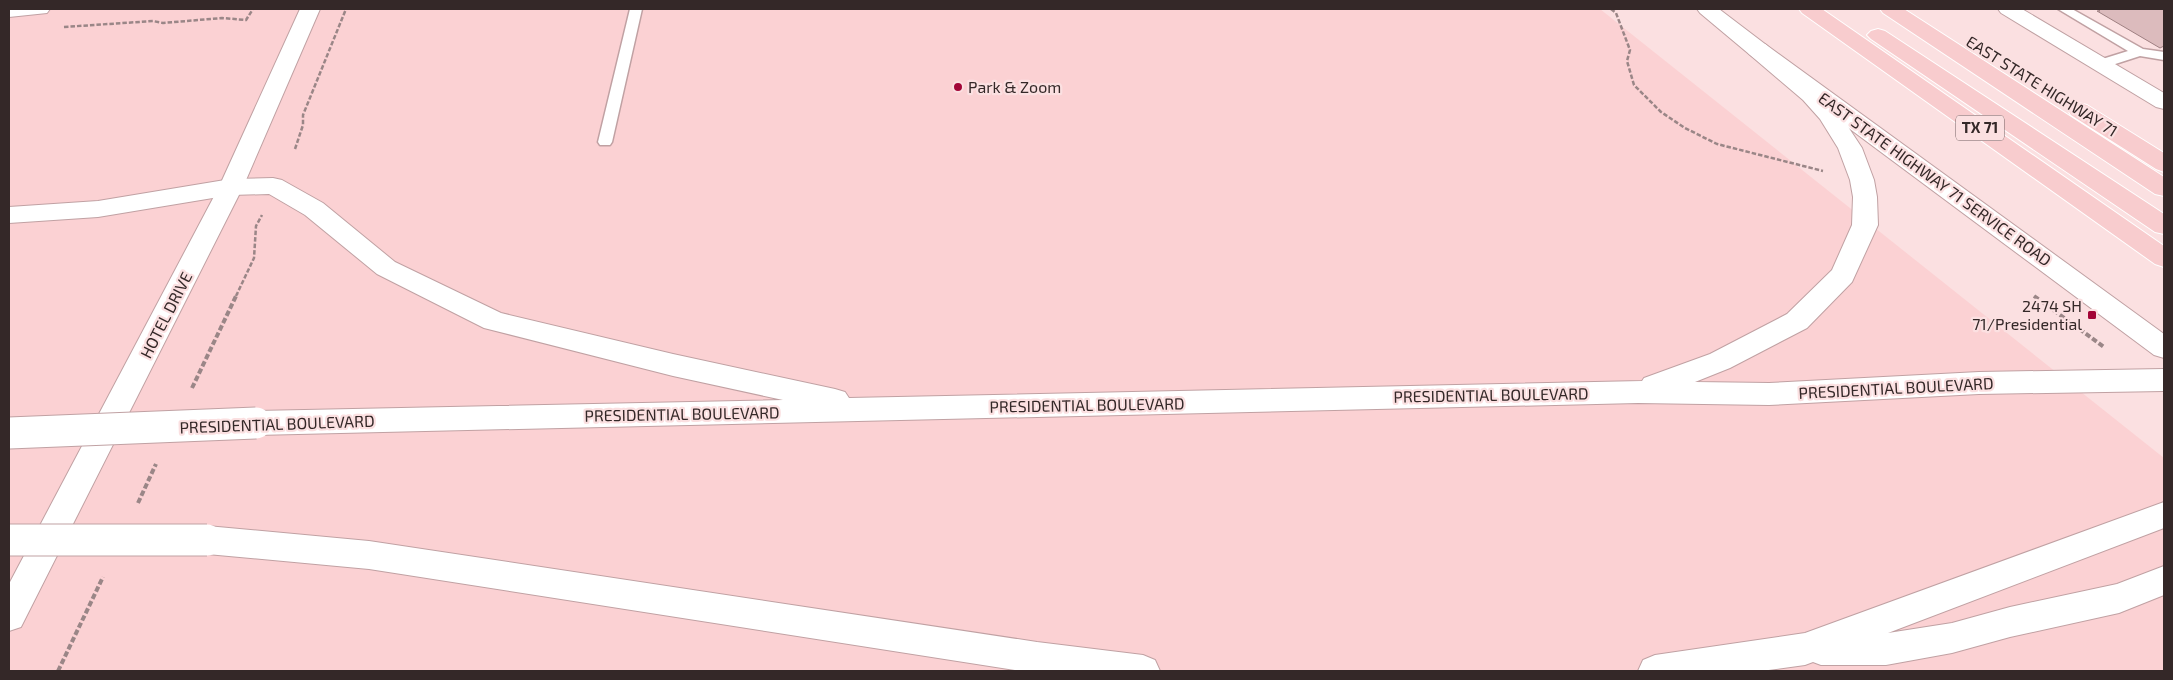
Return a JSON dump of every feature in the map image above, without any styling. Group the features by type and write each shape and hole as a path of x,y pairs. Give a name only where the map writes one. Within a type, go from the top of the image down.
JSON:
{"highway":[{"name":"TX 71","path":"1809,9 2157,253"},
{"path":"1840,9 2164,226"},
{"path":"1890,9 2164,188"},
{"name":"EAST STATE HIGHWAY 71","path":"1919,9 2164,164"}],"main road":[{"path":"9,11 40,9"},
{"name":"HOTEL DRIVE","path":"9,616 231,187 310,9"},
{"name":"EAST STATE HIGHWAY 71 SERVICE ROAD","path":"1707,9 1757,49 2164,348"},
{"path":"2008,9 2164,102"},
{"path":"1638,392 1720,361 1797,321 1843,275 1865,225 1862,180 1850,148 1829,115 1811,95 1757,49"},
{"path":"9,215 98,209 231,187 273,186 314,209 386,268 494,321 673,365 878,410"},
{"name":"PRESIDENTIAL BOULEVARD","path":"9,433 256,423 1638,392 1769,394 1979,383 2164,380"},
{"path":"1805,649 2164,515"},
{"path":"9,540 207,540 369,555 1037,658 1143,671"},
{"path":"1655,671 1805,649 1886,650 1952,638 2119,598 2164,580"}],"lane":[{"path":"606,142 636,9"},
{"path":"2064,9 2139,52 2164,56"},
{"path":"2101,64 2139,52"}],"path":[{"path":"60,28 153,20 163,23 222,18 246,20 253,9"},
{"path":"294,149 303,125 303,115 346,9"}],"shaded area":[{"path":"9,9 1600,9 2164,458 2164,671 9,671"}],"building":[{"path":"2097,9 2164,9 2164,46 2160,48 2097,11 2100,11"}],"place":[{"name":"Park & Zoom","path":"958,87"},
{"name":"2474 SH 71/Presidential","path":"2092,315"}]}
